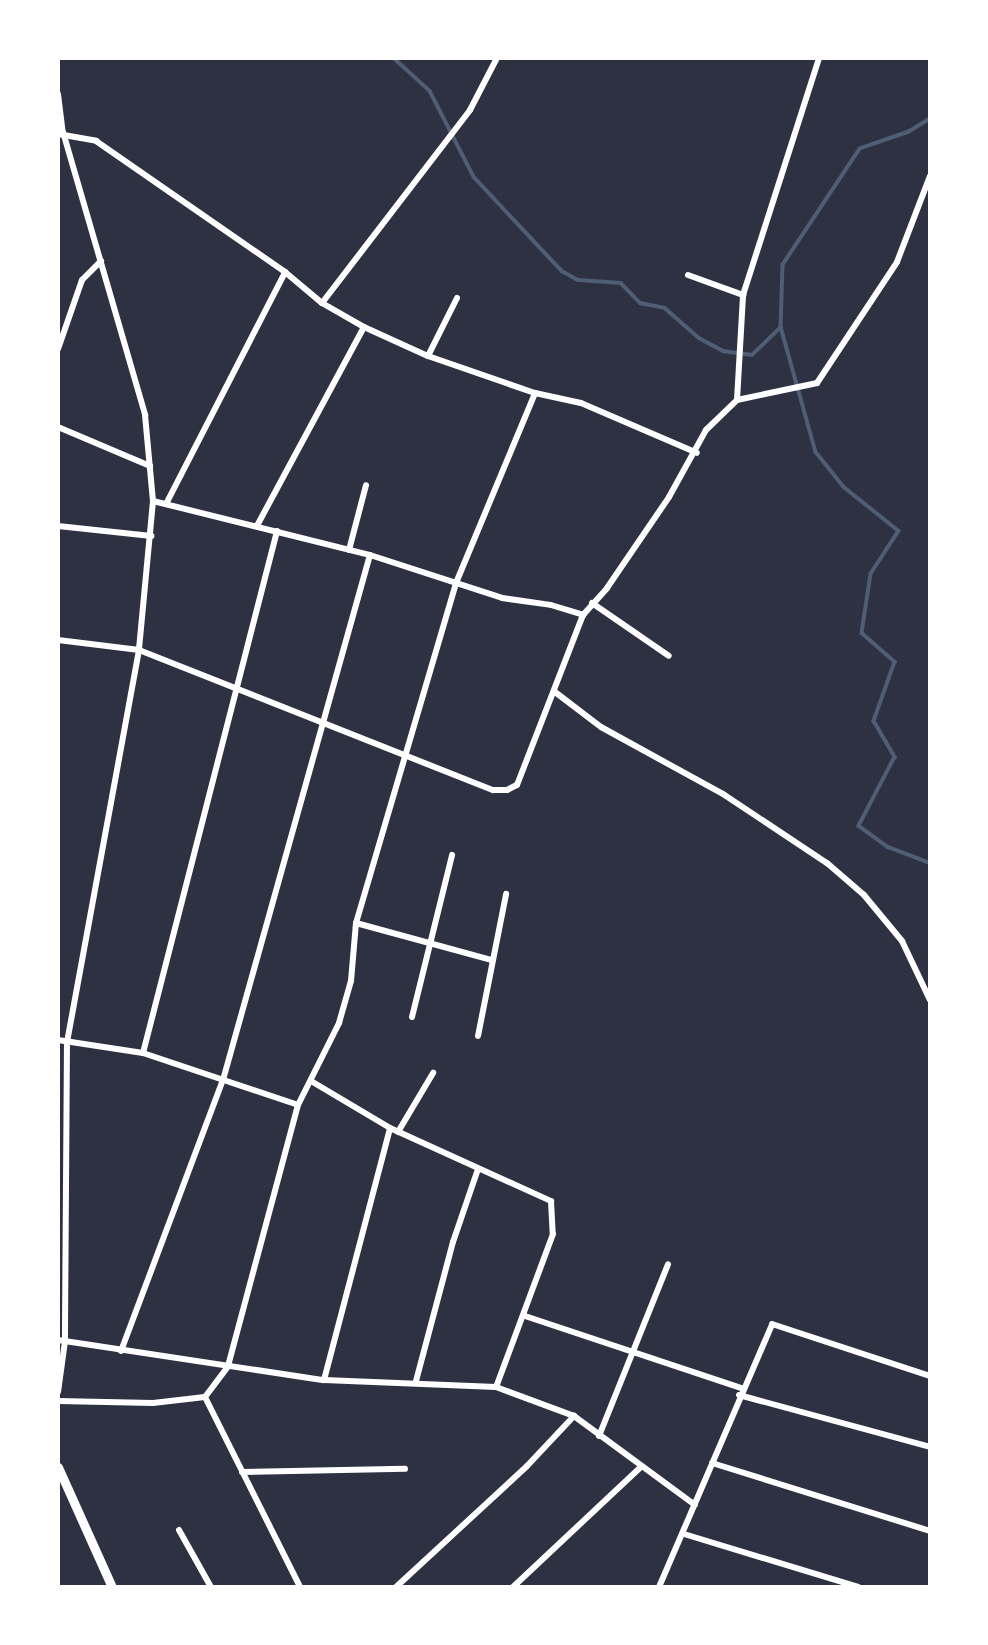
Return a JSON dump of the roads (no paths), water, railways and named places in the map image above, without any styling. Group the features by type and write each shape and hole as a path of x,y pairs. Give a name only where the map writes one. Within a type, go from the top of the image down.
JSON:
{"main road":[{"path":"58,1467 112,1587"}],"street":[{"path":"321,303 485,87 497,58"},
{"path":"737,400 742,369 739,344 743,295 819,58"},
{"path":"58,94 60,133 101,261 145,415 153,501 139,650 66,1041 66,1141 58,1392"},
{"path":"60,133 96,141 285,272 321,303 364,327 428,356 535,393 581,403 697,453"},
{"path":"58,640 139,650 408,753 493,790 507,790 517,785 583,615 607,588 697,453 706,430 737,400 817,383 897,262 930,177"},
{"path":"58,349 82,280 101,261"},
{"path":"166,504 285,272"},
{"path":"688,275 743,295"},
{"path":"428,356 457,298"},
{"path":"257,526 364,327"},
{"path":"58,1401 153,1403 205,1397 228,1366 298,1105 339,1023 351,981 356,923 456,583 535,393"},
{"path":"58,427 150,466"},
{"path":"349,550 366,485"},
{"path":"153,501 370,555 502,598 551,605 583,615"},
{"path":"58,526 151,536"},
{"path":"142,1053 239,687 277,531"},
{"path":"121,1351 223,1080 370,555"},
{"path":"592,603 669,656"},
{"path":"555,692 601,727 723,794 827,863 864,895 902,941 930,1000"},
{"path":"412,1017 452,855"},
{"path":"478,1036 506,894"},
{"path":"356,923 491,960"},
{"path":"58,1040 142,1053 298,1105"},
{"path":"398,1132 433,1073"},
{"path":"311,1081 390,1128 551,1201 553,1234 525,1316 496,1387"},
{"path":"324,1380 390,1128"},
{"path":"58,1140 66,1141"},
{"path":"416,1381 453,1242 478,1169"},
{"path":"599,1436 668,1264"},
{"path":"525,1316 742,1388"},
{"path":"659,1587 684,1534 742,1388 772,1324 930,1376"},
{"path":"61,1340 324,1380 416,1381 496,1387 574,1416 695,1505"},
{"path":"739,1395 930,1447"},
{"path":"205,1397 300,1587"},
{"path":"396,1587 527,1466 574,1416"},
{"path":"712,1463 930,1531"},
{"path":"513,1587 640,1467"},
{"path":"242,1472 405,1469"},
{"path":"179,1530 211,1587"},
{"path":"684,1534 858,1587"}],"waterway":[{"path":"394,58 430,91 474,177 562,271 578,280 621,283 640,303 665,308 699,338 723,351 752,355 781,327"},
{"path":"930,119 909,132 860,149 783,265 781,327 816,452 844,487 899,531 871,574 862,633 895,662 874,721 895,757 859,826 888,847 930,863"}]}
